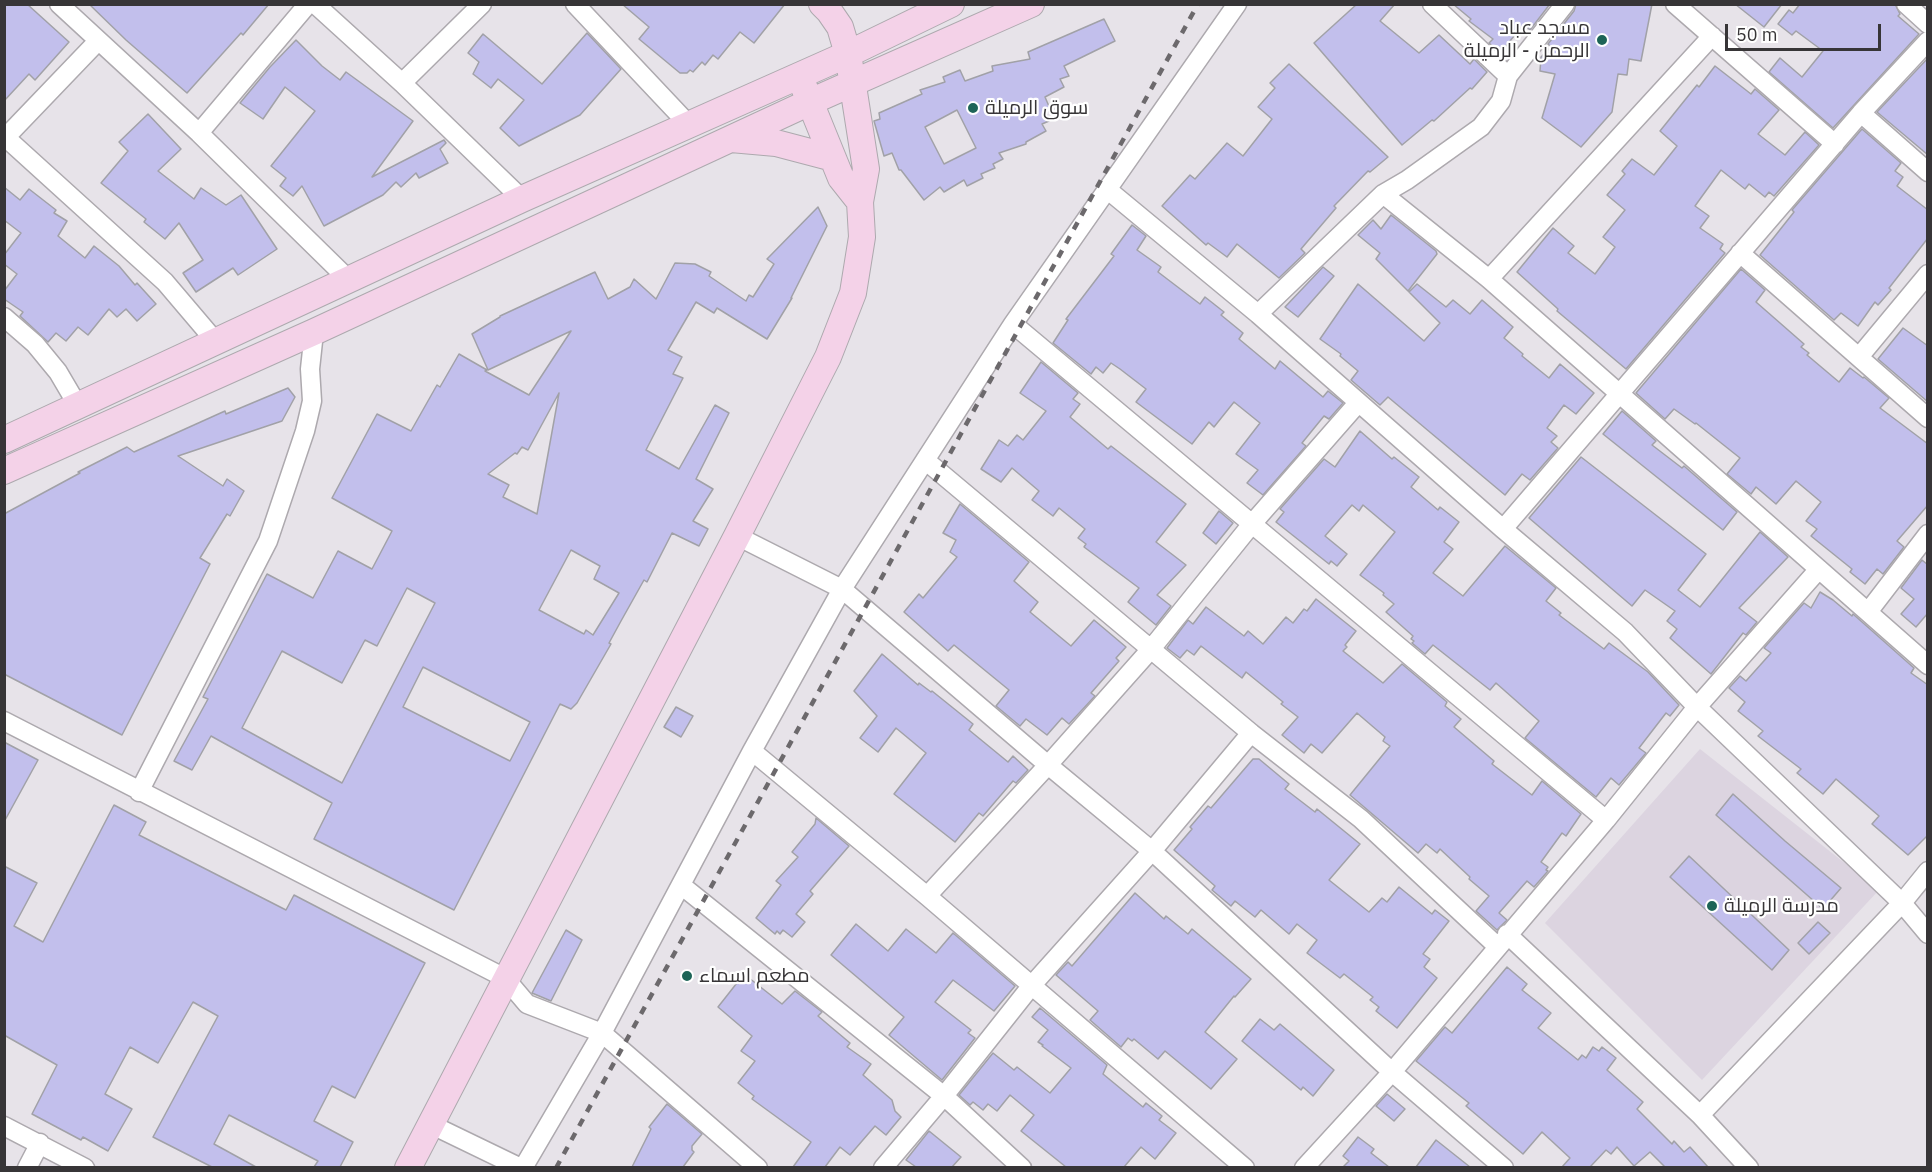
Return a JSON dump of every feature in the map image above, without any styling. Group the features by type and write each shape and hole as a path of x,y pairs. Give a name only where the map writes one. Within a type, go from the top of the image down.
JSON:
{"main road":[{"path":"408,1167 737,536 828,357 853,293 862,237 860,202 866,169 848,54 840,27 822,4"},
{"path":"4,440 522,199 848,54 951,4"},
{"path":"4,471 314,332 810,102 1031,4"},
{"path":"799,75 841,178 860,202"},
{"path":"730,139 776,143 833,158"}],"street":[{"path":"59,4 199,134 350,281"},
{"path":"199,134 308,4"},
{"path":"315,4 402,83 522,199"},
{"path":"402,83 482,4"},
{"path":"575,4 690,126"},
{"path":"430,1124 522,1167 602,1033 752,751 842,589 1013,324 1237,4"},
{"path":"1432,4 1508,76"},
{"path":"1258,314 1383,194 1407,180 1481,127 1501,101 1508,76 1564,4"},
{"path":"1675,4 1835,144"},
{"path":"1906,4 1928,24"},
{"path":"1489,279 1712,36"},
{"path":"98,41 5,138 165,282 216,342"},
{"path":"1503,529 1861,113 1928,41"},
{"path":"1861,113 1928,172"},
{"path":"1108,190 1258,314 1503,529 1625,632 1696,707 1902,903 1928,934"},
{"path":"1383,194 1489,279 1621,393 1928,665"},
{"path":"1740,253 1928,418"},
{"path":"1859,357 1928,274"},
{"path":"4,317 35,344 58,372 78,406"},
{"path":"1013,324 1606,820"},
{"path":"139,792 268,541 305,431 312,401 310,369 314,332"},
{"path":"927,896 1048,765 1150,649 1251,525 1358,403"},
{"path":"925,460 1251,733 1370,826 1700,1115 1749,1167"},
{"path":"1868,612 1928,534"},
{"path":"737,536 842,589 1152,851 1392,1072 1504,1167"},
{"path":"1304,1167 1392,1072 1606,820 1696,707 1819,569"},
{"path":"4,721 505,978 527,1004 602,1033 758,1167"},
{"path":"883,1167 944,1096 1032,985 1152,851 1251,733"},
{"path":"752,751 927,896 1245,1167"},
{"path":"1700,1115 1902,903 1928,871"},
{"path":"681,885 944,1096 1022,1167"},
{"path":"4,1126 85,1167"},
{"path":"27,1167 40,1143"}],"shaded area":[{"name":"مدرسة الرميلة","path":"1700,749 1879,890 1702,1080 1545,923"}],"building":[{"path":"4,4 27,4 69,42 35,80 29,74 4,101"},
{"path":"89,4 269,4 243,35 241,33 187,93"},
{"path":"622,4 785,4 754,43 740,32 718,59 713,55 705,65 702,62 693,72 690,70 687,73 680,73 639,39 649,27"},
{"path":"1357,4 1395,4 1380,21 1419,53 1439,35 1470,64 1474,59 1487,72 1472,89 1470,88 1434,121 1432,120 1402,145 1314,43"},
{"path":"1453,4 1550,4 1530,30 1524,24 1500,53 1489,43 1493,39 1469,21 1471,19"},
{"path":"1576,4 1652,4 1641,61 1629,59 1627,75 1618,74 1612,112 1581,147 1542,118 1555,74 1540,71 1541,57 1551,47 1548,44 1574,11"},
{"path":"1735,4 1782,4 1764,27"},
{"path":"1800,4 1895,4 1900,14 1898,16 1919,34 1833,128 1769,72 1780,58 1802,77 1823,51 1796,31 1792,35 1778,24 1789,10 1793,13"},
{"path":"1104,19 1115,41 1064,66 1069,76 1060,79 1064,87 1045,97 1051,111 1046,112 1049,121 1042,124 1046,131 1026,144 999,153 1003,159 993,164 995,168 981,174 983,178 967,186 964,180 944,192 940,187 924,200 899,170 892,153 884,156 874,121 880,119 879,113 922,94 920,90 945,82 943,77 960,70 965,81 993,71 992,66 1030,59 1028,52","holes":["957,110 976,148 944,164 925,127"]},
{"path":"587,33 621,69 580,115 519,146 500,128 524,100 498,79 491,88 473,74 479,62 468,53 483,34 542,84"},
{"path":"296,40 340,80 346,72 413,121 372,177 444,140 446,143 440,149 448,163 419,178 416,173 401,187 396,182 383,195 324,226 302,186 293,196 280,186 286,178 271,166 315,111 285,87 263,119 240,103"},
{"path":"1928,58 1928,155 1877,112"},
{"path":"1289,64 1388,157 1370,172 1368,171 1334,206 1336,208 1301,249 1305,253 1279,278 1237,244 1227,257 1208,243 1206,245 1162,206 1190,175 1195,179 1227,143 1243,156 1272,119 1258,107 1275,88 1270,83"},
{"path":"1715,66 1751,94 1755,89 1779,110 1758,134 1785,155 1805,132 1819,145 1774,196 1769,192 1765,197 1749,184 1745,189 1721,170 1695,206 1709,216 1700,228 1723,244 1720,249 1725,253 1626,369 1557,311 1558,309 1517,272 1553,228 1574,246 1568,253 1595,274 1615,247 1603,237 1625,210 1607,195 1625,174 1622,171 1632,159 1654,175 1677,146 1660,131"},
{"path":"148,114 181,149 158,171 194,199 201,188 226,205 241,195 277,249 238,275 233,268 196,292 183,273 203,260 179,223 165,239 144,222 146,219 101,183 128,151 119,142"},
{"path":"1862,129 1901,163 1895,171 1903,177 1897,186 1928,210 1928,238 1889,288 1891,290 1878,305 1875,302 1858,326 1841,313 1834,320 1760,255 1794,212 1792,210"},
{"path":"4,187 20,200 29,189 56,210 54,213 67,221 58,236 85,258 94,246 119,266 156,304 137,321 126,309 117,317 109,309 88,335 78,327 66,341 56,333 48,342 20,316 23,312 4,299 4,291 17,274 4,264 4,255 21,233 4,220"},
{"path":"818,207 827,226 792,298 767,339 717,308 714,313 696,302 668,350 682,357 673,374 683,378 646,450 679,469 715,405 729,413 696,479 713,489 693,521 708,529 699,546 672,533 647,582 644,580 577,703 571,709 560,704 454,910 314,839 332,803 211,736 192,770 174,761 208,699 203,697 267,574 313,598 338,551 372,569 392,531 332,498 377,414 411,431 437,385 440,387 459,354 529,395 571,331 488,370 472,334 500,316 595,272 608,299 630,287 634,279 656,299 675,263 695,264 711,272 709,276 746,301 749,295 753,297 774,264 767,259","holes":["559,393 537,514 503,497 509,485 488,474 515,453 517,454 522,447 528,450","571,550 600,566 594,579 619,593 593,635 586,630 584,634 539,610","407,588 435,603 342,783 242,728 282,651 342,683 365,640 377,646","423,667 530,722 510,761 403,707"]},
{"path":"1391,215 1437,254 1408,291 1376,259 1380,253 1358,235 1373,220 1381,229"},
{"path":"1132,225 1146,236 1137,250 1161,267 1158,272 1200,304 1205,297 1224,312 1221,315 1243,333 1239,339 1275,369 1280,361 1323,397 1328,391 1343,403 1329,419 1324,416 1302,443 1306,446 1263,495 1247,483 1258,470 1236,454 1260,423 1234,402 1214,427 1209,422 1192,444 1136,402 1146,389 1120,369 1111,363 1103,373 1096,367 1091,374 1053,343 1068,320 1066,319 1114,256 1111,254"},
{"path":"1323,267 1334,276 1298,317 1285,307"},
{"path":"1741,269 1765,290 1756,302 1804,344 1801,347 1809,353 1807,355 1839,382 1850,368 1864,377 1889,398 1880,408 1928,444 1928,505 1897,541 1904,547 1883,574 1877,569 1865,584 1850,572 1852,569 1811,536 1817,529 1806,521 1821,502 1796,481 1776,504 1756,487 1751,494 1727,474 1740,458 1696,423 1674,409 1665,419 1636,393"},
{"path":"1358,284 1424,341 1440,323 1409,292 1417,284 1446,307 1453,300 1470,314 1482,300 1513,327 1504,338 1523,354 1522,356 1549,378 1560,364 1594,393 1576,414 1564,405 1547,428 1557,436 1551,442 1558,448 1530,480 1522,474 1505,495 1388,397 1380,405 1351,380 1358,371 1340,356 1341,354 1320,339"},
{"path":"1903,328 1928,346 1928,402 1878,359"},
{"path":"1041,362 1078,393 1073,399 1080,404 1070,417 1108,449 1111,446 1186,504 1156,542 1186,565 1157,595 1171,606 1156,625 1128,602 1139,588 1084,547 1086,544 1078,538 1085,529 1059,508 1053,516 1032,500 1039,491 1012,468 1001,482 981,469 999,440 1008,446 1017,435 1023,440 1046,411 1020,393"},
{"path":"288,388 295,397 282,421 178,456 223,486 227,479 244,491 230,516 227,514 200,558 210,564 122,735 4,674 4,514 127,447 134,452 225,411 226,414"},
{"path":"1622,411 1656,441 1652,445 1682,468 1684,466 1737,512 1723,530 1603,434"},
{"path":"1360,431 1392,459 1394,457 1419,477 1411,487 1438,510 1440,507 1459,522 1444,542 1453,549 1433,573 1463,596 1505,546 1556,588 1546,601 1561,613 1559,615 1604,649 1609,643 1648,672 1679,705 1670,716 1666,713 1639,748 1646,753 1619,785 1611,778 1596,797 1525,738 1539,721 1496,683 1490,690 1433,645 1425,654 1412,643 1413,636 1386,612 1394,604 1383,595 1384,593 1360,575 1395,532 1363,505 1359,511 1352,505 1325,536 1347,554 1337,566 1331,561 1329,564 1276,522 1284,512 1280,509 1324,459 1335,467"},
{"path":"1581,457 1706,554 1678,590 1700,607 1760,532 1788,557 1739,608 1757,622 1746,635 1743,633 1711,674 1670,638 1677,629 1667,621 1675,611 1645,590 1632,606 1529,518"},
{"path":"960,504 1029,562 1014,581 1038,602 1030,612 1071,646 1094,620 1126,647 1116,658 1119,661 1091,693 1095,696 1069,724 1062,718 1047,735 1026,719 1020,726 996,706 1009,690 954,645 948,651 904,612 919,594 923,598 957,557 950,552 956,540 943,533"},
{"path":"1219,511 1233,523 1216,544 1203,533"},
{"path":"1922,560 1928,565 1928,613 1916,627 1901,614 1914,599 1901,588"},
{"path":"1820,592 1852,616 1853,614 1914,668 1911,673 1928,685 1928,835 1908,855 1872,824 1879,816 1836,779 1823,794 1797,773 1801,769 1758,736 1763,731 1738,711 1745,702 1729,688 1740,676 1746,681 1771,653 1764,648 1804,603 1811,608"},
{"path":"1316,599 1356,631 1343,651 1383,683 1402,664 1447,702 1445,706 1461,719 1454,727 1494,761 1492,764 1532,795 1542,781 1581,814 1566,836 1562,833 1541,862 1548,867 1546,870 1548,871 1534,887 1527,881 1499,913 1507,920 1497,930 1476,911 1489,896 1440,849 1437,853 1426,844 1418,853 1350,795 1390,746 1383,741 1385,737 1357,713 1322,753 1311,744 1304,753 1282,735 1298,717 1246,672 1242,678 1201,646 1194,655 1187,650 1180,658 1167,648 1188,620 1193,624 1206,607 1244,636 1248,631 1263,644 1286,617 1293,623 1304,609 1307,611"},
{"path":"882,654 918,685 919,683 932,691 973,724 969,730 1008,762 1013,756 1028,770 1016,783 1013,781 983,816 979,813 955,842 894,794 926,753 896,728 878,752 860,738 877,716 854,691"},
{"path":"676,707 693,716 681,737 664,727"},
{"path":"4,742 38,760 4,822"},
{"path":"1253,759 1259,759 1289,784 1285,789 1315,812 1317,809 1360,844 1329,880 1369,912 1382,898 1387,902 1399,887 1432,914 1435,910 1449,921 1423,954 1430,959 1424,967 1437,978 1397,1028 1376,1011 1379,1007 1370,1000 1373,997 1344,974 1340,978 1307,953 1317,940 1297,924 1289,934 1261,910 1255,917 1235,901 1231,906 1212,890 1215,886 1174,850 1208,806 1211,808"},
{"path":"1733,794 1841,888 1823,909 1716,815"},
{"path":"114,805 146,822 139,835 286,910 294,895 425,963 355,1098 332,1086 314,1121 353,1142 340,1167 314,1167 318,1161 229,1115 214,1144 256,1167 212,1167 153,1137 218,1016 193,1002 158,1063 130,1047 105,1094 132,1109 108,1151 83,1137 81,1140 32,1114 57,1065 4,1035 4,866 37,883 14,926 43,942"},
{"path":"816,818 849,846 810,891 813,894 796,914 805,922 792,937 783,930 780,934 777,931 775,934 756,918 781,885 776,881 798,857 792,852 815,824"},
{"path":"1689,856 1789,950 1772,970 1670,877"},
{"path":"1135,893 1164,919 1166,916 1188,934 1192,929 1251,979 1205,1032 1237,1059 1211,1089 1165,1051 1158,1059 1134,1039 1132,1041 1128,1038 1121,1047 1090,1020 1098,1011 1056,975 1068,962 1072,966"},
{"path":"1818,922 1830,933 1809,954 1798,943"},
{"path":"856,924 888,951 906,929 936,953 953,933 1015,986 994,1011 953,980 935,1002 971,1030 968,1033 975,1038 942,1080 889,1035 904,1017 831,955"},
{"path":"566,930 582,940 551,1001 532,993"},
{"path":"1507,967 1527,984 1522,990 1551,1013 1538,1028 1578,1060 1582,1055 1586,1058 1593,1047 1599,1051 1602,1047 1616,1058 1607,1070 1643,1102 1637,1109 1672,1144 1674,1141 1684,1152 1690,1147 1708,1167 1665,1167 1650,1152 1634,1166 1617,1147 1611,1154 1606,1150 1590,1167 1562,1167 1570,1158 1542,1132 1523,1154 1466,1106 1469,1103 1416,1061 1445,1027 1452,1033"},
{"path":"744,974 782,1004 795,991 822,1012 818,1016 850,1043 847,1047 871,1064 863,1075 892,1100 895,1111 901,1117 886,1135 875,1126 850,1155 840,1147 825,1167 793,1167 811,1142 752,1099 754,1096 738,1083 755,1061 741,1051 752,1036 718,1007"},
{"path":"1040,1008 1107,1065 1103,1074 1143,1107 1146,1103 1162,1116 1159,1120 1176,1133 1155,1159 1141,1147 1124,1167 1066,1167 1021,1131 1034,1115 1010,1095 997,1111 988,1104 983,1110 973,1102 970,1105 959,1095 993,1053 1014,1070 1017,1067 1050,1093 1071,1068 1038,1042 1048,1030 1032,1017"},
{"path":"1260,1019 1274,1030 1280,1024 1334,1070 1313,1096 1303,1087 1301,1090 1242,1041"},
{"path":"1387,1094 1405,1109 1394,1121 1376,1106"},
{"path":"667,1104 702,1134 692,1146 694,1152 683,1167 632,1167 651,1129 649,1127"},
{"path":"929,1131 961,1157 952,1167 916,1167 906,1160"},
{"path":"1358,1137 1374,1149 1371,1153 1389,1167 1343,1167 1349,1161 1343,1156"},
{"path":"1436,1140 1470,1167 1416,1167"}],"railway":[{"path":"556,1168 1198,4"}],"place":[{"name":"مسجد عباد الرحمن - الرميلة","path":"1602,40"},
{"name":"سوق الرميلة","path":"973,108"},
{"name":"مدرسة الرميلة","path":"1712,906"},
{"name":"مطعم اسماء","path":"687,976"}]}
